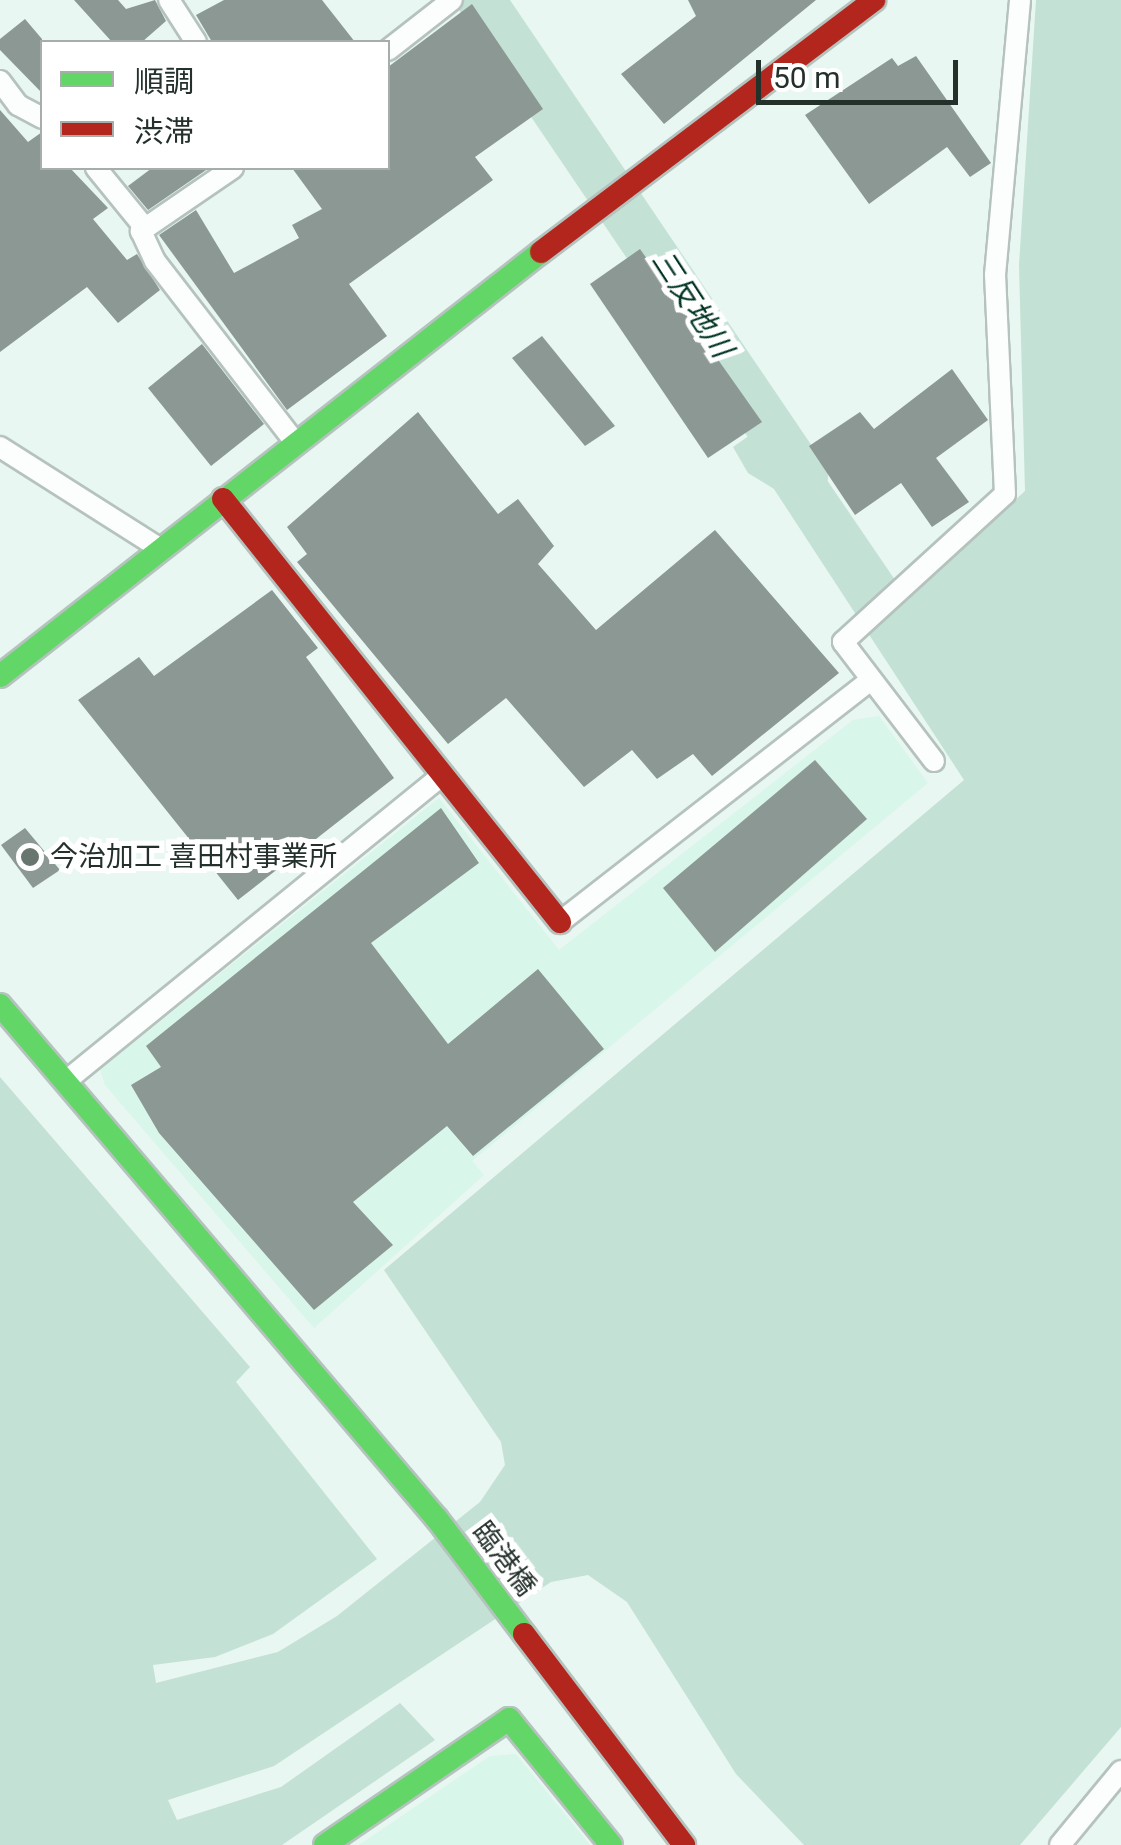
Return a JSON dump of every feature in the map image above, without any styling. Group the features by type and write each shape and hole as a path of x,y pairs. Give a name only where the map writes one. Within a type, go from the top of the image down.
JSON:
{"street":[{"path":"169,0 195,40"},
{"path":"390,48 452,0"},
{"path":"0,676 294,441 874,0"},
{"path":"934,761 843,642 1006,494 994,275 1020,0"},
{"path":"4,95 40,117"},
{"path":"98,170 146,228 155,261 294,441"},
{"path":"146,228 230,170"},
{"path":"0,446 159,548"},
{"path":"223,499 560,922 870,681"},
{"path":"66,1080 442,775"},
{"name":"臨港橋","path":"0,1005 437,1519 684,1845"},
{"path":"325,1845 509,1719 611,1845"},
{"path":"1060,1845 1121,1771"}],"shaded area":[{"path":"1036,0 1121,0 1121,1727 1020,1845 804,1845 736,1774 627,1602 588,1575 551,1582 274,1766 168,1800 177,1820 281,1787 400,1703 435,1740 282,1845 0,1845 0,1077 250,1367 236,1382 377,1559 273,1634 215,1657 153,1665 156,1683 278,1652 337,1616 480,1502 505,1465 501,1442 384,1270 964,780 774,489 748,473 733,447 777,416 786,420 908,599 1025,491 1019,265"},
{"path":"879,716 928,783 472,1161 484,1175 314,1328 105,1085 100,1070 439,798 559,950 853,720"},
{"path":"516,1754 590,1845 359,1845 490,1756"}],"building":[{"path":"74,0 118,0 126,9 155,0 166,21 144,40 110,40"},
{"path":"224,0 322,0 353,40 211,40 196,15"},
{"path":"688,0 816,0 664,124 621,74 696,16"},
{"path":"472,4 543,109 475,157 493,180 349,284 387,336 287,410 159,235 196,210 234,273 299,238 292,225 322,209 293,170 390,170 390,66"},
{"path":"25,19 42,39 40,91 0,50 0,39"},
{"path":"916,56 991,163 970,177 947,147 869,204 805,115 892,58 898,66"},
{"path":"0,110 28,142 40,133 40,170 72,170 108,208 93,219 127,260 137,254 160,290 118,323 87,287 0,352"},
{"path":"149,170 206,170 148,210 128,186"},
{"path":"640,249 762,422 708,458 590,284"},
{"path":"542,336 615,426 585,446 512,358"},
{"path":"202,344 264,424 211,466 148,388"},
{"path":"952,369 988,420 936,458 969,502 932,527 901,483 855,515 809,446 860,412 874,429"},
{"path":"418,412 498,514 518,499 554,546 538,564 596,630 715,530 839,673 712,776 693,754 657,779 632,750 584,787 506,698 448,744 297,562 307,554 287,527"},
{"path":"272,590 318,648 306,657 394,778 238,900 78,700 139,657 154,676"},
{"path":"815,760 867,819 715,952 663,888"},
{"path":"441,808 479,863 371,943 448,1044 538,969 604,1049 473,1156 447,1126 353,1202 393,1245 314,1310 159,1133 131,1085 161,1067 146,1046"},
{"name":"今治加工 喜田村事業所","path":"25,828 60,870 33,888 1,845"}],"waterway":[{"name":"三反地川","path":"481,0 804,477"}],"traffic: fast":[{"path":"0,676 541,252"},
{"path":"0,1005 437,1519 524,1634"},
{"path":"325,1845 509,1719 611,1845"}],"traffic: jam":[{"path":"541,252 874,0"},
{"path":"223,499 560,922"},
{"path":"524,1634 684,1845"}],"place":[{"name":"今治加工 喜田村事業所","path":"30,857"}]}
